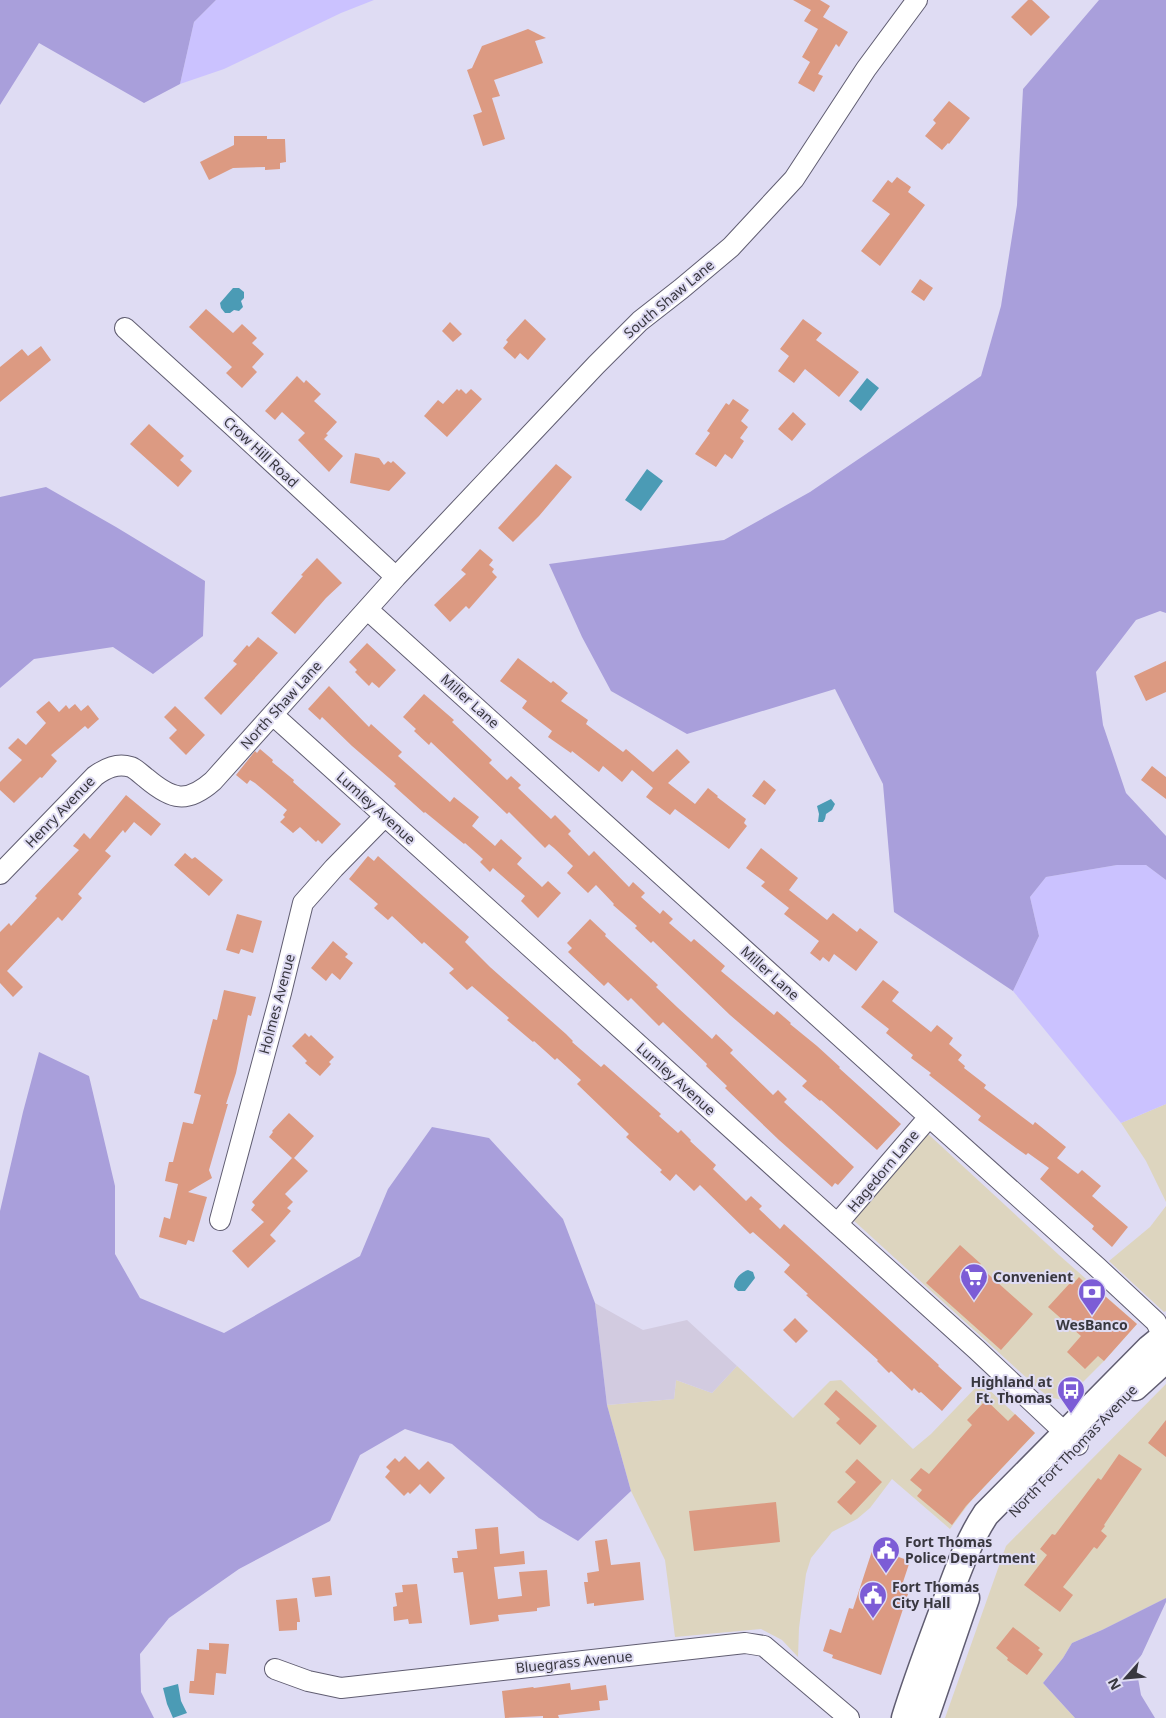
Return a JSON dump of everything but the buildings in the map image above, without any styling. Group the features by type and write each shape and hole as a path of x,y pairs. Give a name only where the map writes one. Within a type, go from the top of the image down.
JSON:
{"main road":[{"name":"North Fort Thomas Avenue","path":"925,1718 980,1558 988,1541 1150,1348 1166,1343"},
{"name":"North Fort Thomas Avenue","path":"905,1718 919,1674 975,1530 986,1514 1072,1439"}],"street":[{"name":"South Shaw Lane","path":"396,578 624,337 640,321 731,247 794,179 866,69 917,0"},
{"name":"Crow Hill Road","path":"125,328 396,578"},
{"name":"North Shaw Lane","path":"152,783 167,794 185,797 200,792 213,781 396,578"},
{"name":"Miller Lane","path":"368,610 1123,1290 1156,1322 1166,1343"},
{"name":"Lumley Avenue","path":"273,715 977,1350 1072,1439"},
{"name":"Henry Avenue","path":"0,874 95,776 107,768 118,766 132,767 152,783"},
{"name":"Holmes Avenue","path":"220,1220 281,993 303,903 385,816"},
{"name":"Hagedorn Lane","path":"837,1224 929,1117"},
{"name":"Bluegrass Avenue","path":"275,1669 308,1681 341,1688 744,1643 764,1646 849,1718"}],"shaded area":[{"path":"0,0 216,0 194,22 180,84 144,103 39,43 0,105"},
{"path":"216,0 374,0 341,13 224,69 180,84 194,22"},
{"path":"1099,0 1166,0 1166,613 1160,611 1136,620 1096,672 1103,725 1126,793 1166,836 1166,880 1146,865 1117,865 1046,877 1030,897 1039,936 1013,991 894,912 883,784 835,689 687,734 611,691 582,637 549,564 724,540 810,492 981,376 1001,306 1017,205 1023,89"},
{"path":"46,487 205,581 203,636 153,674 113,647 34,659 0,688 0,497"},
{"path":"1117,865 1146,865 1166,880 1166,1104 1121,1123 1013,991 1039,936 1030,897 1046,877"},
{"path":"39,1052 89,1076 115,1186 115,1254 140,1298 224,1333 360,1256 388,1189 432,1127 489,1138 563,1219 595,1303 607,1405 631,1491 578,1541 539,1518 452,1444 405,1429 360,1455 330,1521 239,1569 169,1618 140,1654 141,1692 154,1718 0,1718 0,1211"},
{"path":"1166,1104 1166,1202 1146,1161 1121,1123"},
{"path":"927,1133 1137,1324 1104,1361 1066,1397 1058,1399 1049,1397 1040,1390 852,1219"},
{"path":"1166,1206 1166,1311 1164,1312 1109,1261 1150,1227"},
{"path":"595,1303 643,1330 687,1320 737,1366 712,1393 676,1380 674,1399 607,1405"},
{"path":"737,1366 793,1418 830,1381 841,1380 913,1449 931,1434 981,1382 1035,1433 970,1502 950,1529 892,1479 870,1508 857,1519 832,1532 811,1558 806,1574 799,1628 798,1657 782,1640 761,1629 675,1637 665,1560 631,1491 607,1405 674,1399 676,1380 712,1393"},
{"path":"1166,1384 1166,1598 1072,1643 1063,1658 1043,1683 1075,1718 945,1718 1006,1546"},
{"path":"1166,1598 1166,1602 1136,1667 1141,1695 1155,1718 1075,1718 1043,1683 1063,1658 1072,1643"}],"water":[{"path":"233,288 239,288 244,292 244,298 241,301 243,307 239,311 234,310 230,313 225,313 220,303"},
{"path":"867,378 879,388 861,411 849,401"},
{"path":"647,469 663,481 641,511 625,500"},
{"path":"831,799 835,804 832,810 826,814 823,822 818,822 817,806"},
{"path":"748,1270 753,1272 755,1278 745,1291 738,1291 734,1287 735,1281 740,1274"},
{"path":"178,1684 181,1701 187,1713 173,1718 163,1688"}],"place":[{"name":"Convenient","path":"974,1301"},
{"name":"WesBanco","path":"1092,1316"},
{"name":"Highland at Ft. Thomas","path":"1071,1414"},
{"name":"Fort Thomas Police Department","path":"886,1574"},
{"name":"Fort Thomas City Hall","path":"873,1619"}]}
